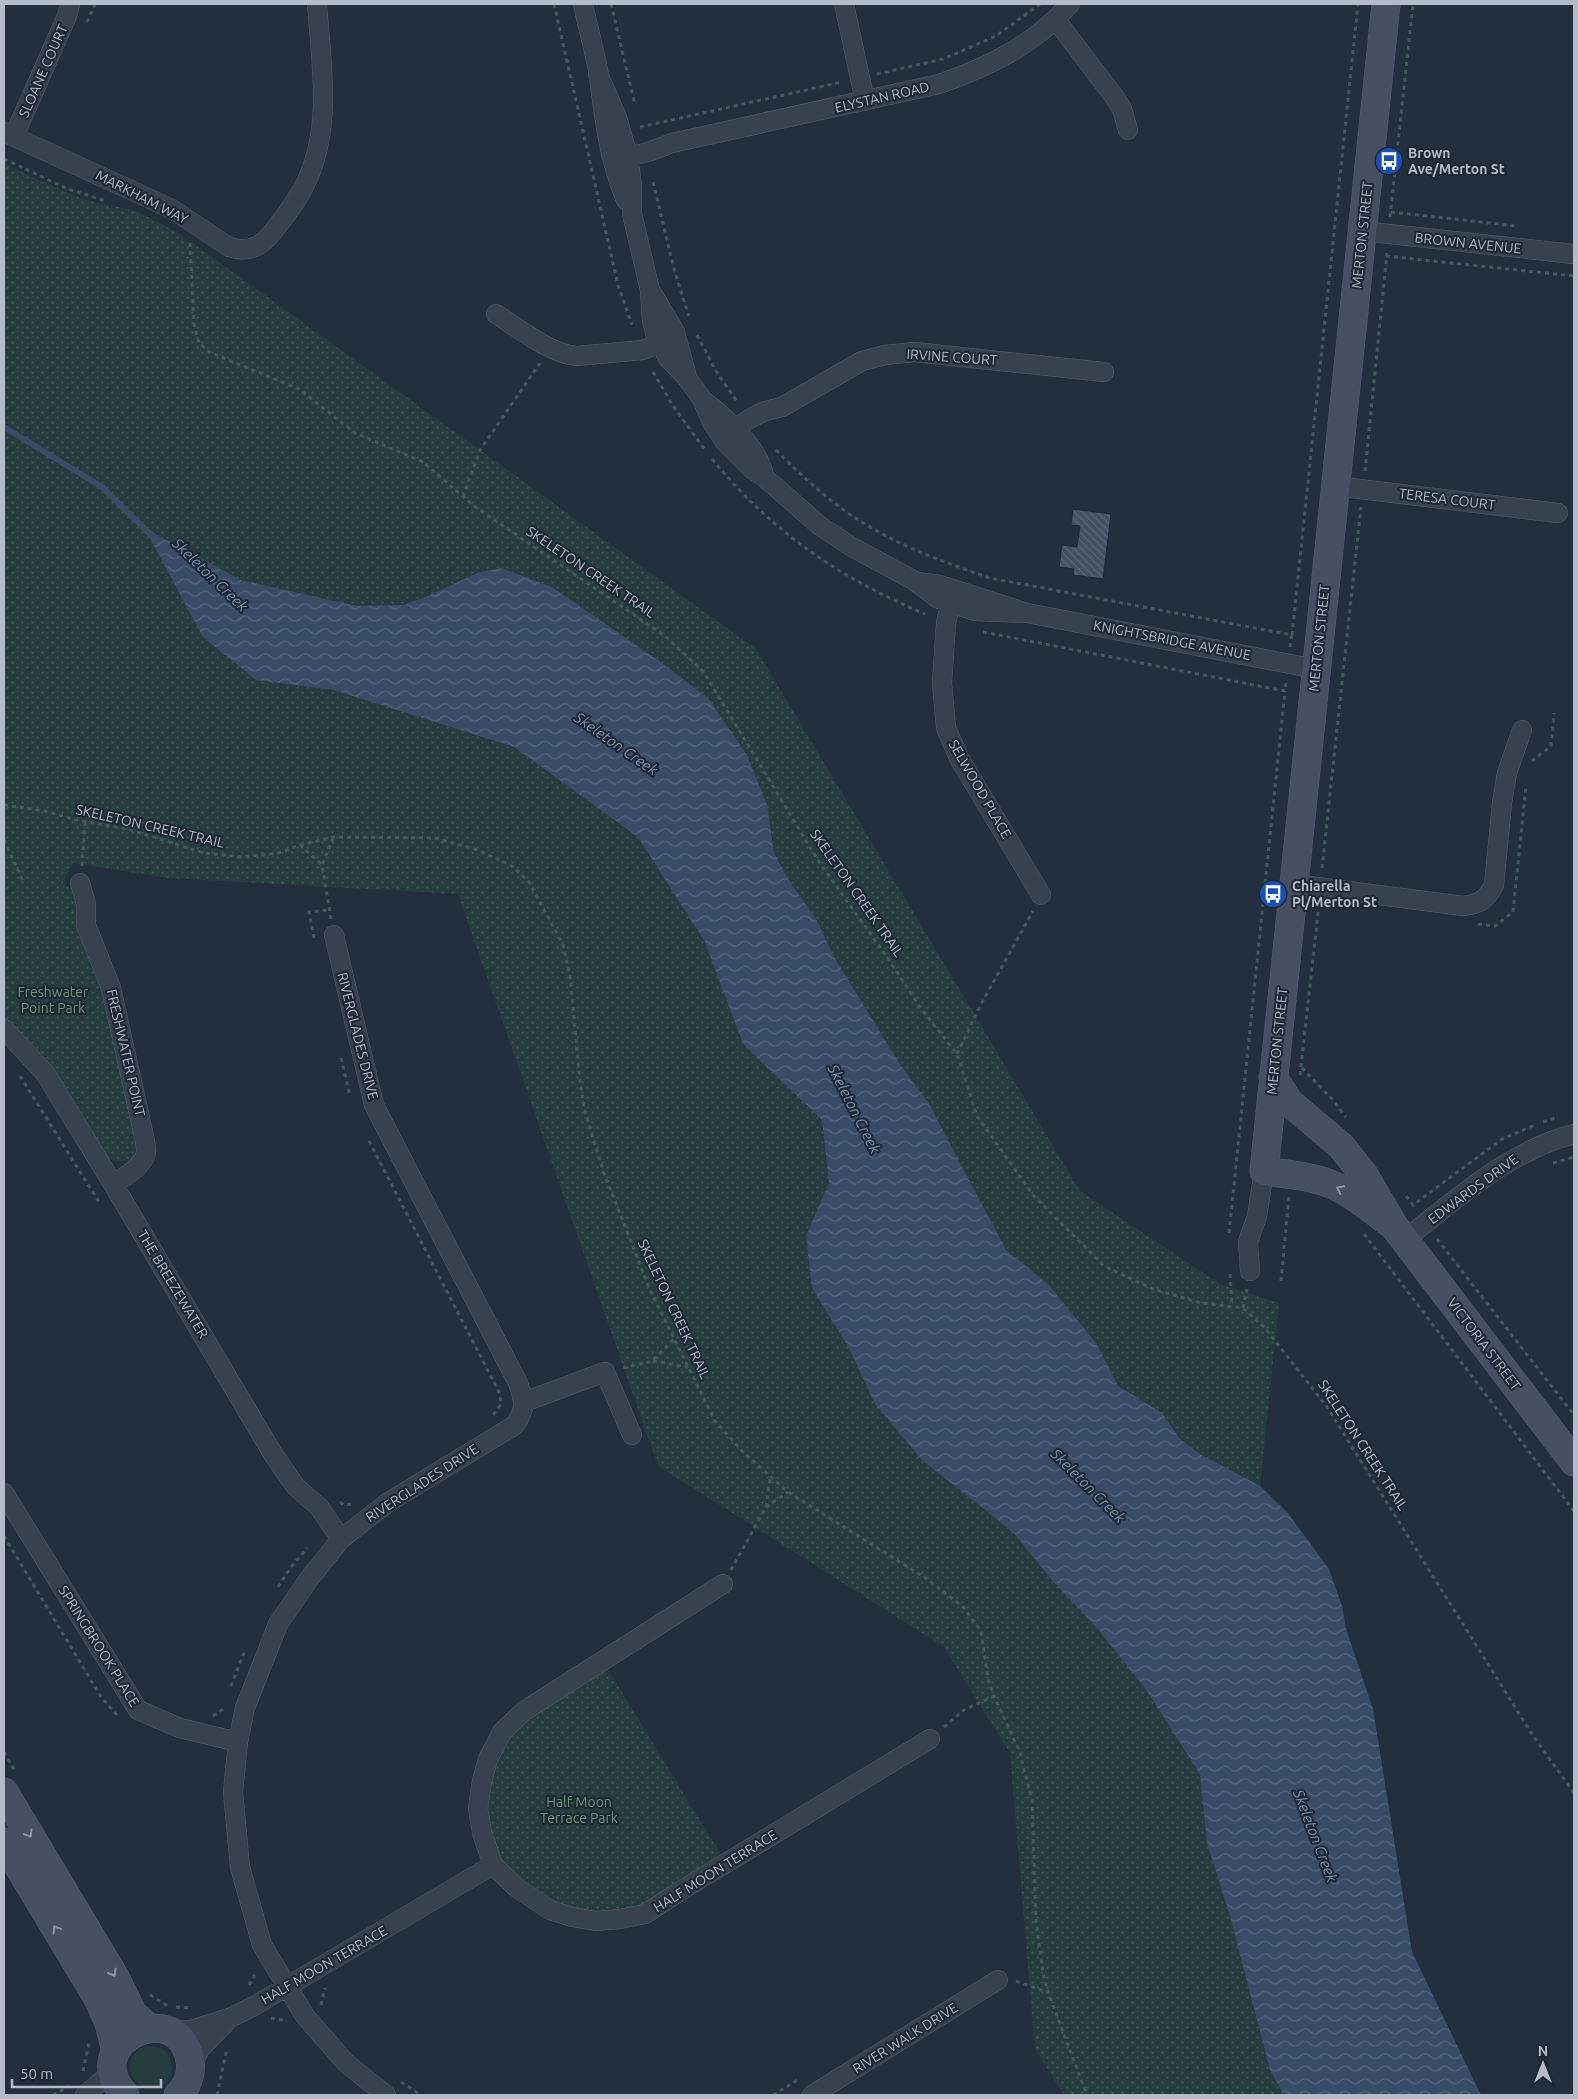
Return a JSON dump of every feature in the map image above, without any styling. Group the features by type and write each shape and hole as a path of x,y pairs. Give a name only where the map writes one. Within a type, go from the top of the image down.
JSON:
{"street":[{"name":"SLOANE COURT","path":"9,134 67,16 70,4"},
{"name":"MARKHAM WAY","path":"9,134 172,209 229,248 237,250 252,249 260,246 271,235 299,196 308,180 318,150 323,113 317,4"},
{"name":"KNIGHTSBRIDGE AVENUE","path":"583,4 598,74 603,116 631,151 620,185 632,214 650,290 654,340 687,378 702,399 713,424 741,431 752,469 764,477 790,502 820,526 860,552 915,581 937,598 1027,613 1316,669"},
{"path":"844,4 865,101"},
{"name":"ELYSTAN ROAD","path":"631,151 865,101 939,84 966,75 1013,52 1034,38 1056,20 1070,4"},
{"name":"MERTON STREET","path":"1250,1271 1248,1242 1257,1216 1264,1171 1335,486 1375,233 1386,4"},
{"path":"1056,20 1116,98 1122,109 1128,130"},
{"name":"BROWN AVENUE","path":"1375,233 1574,254"},
{"path":"496,314 566,355 576,356 618,351 654,340"},
{"name":"IRVINE COURT","path":"741,431 862,361 885,355 914,352 1104,372"},
{"name":"TERESA COURT","path":"1335,486 1558,513"},
{"name":"SELWOOD PLACE","path":"959,601 949,610 951,625 942,668 942,698 946,728 959,758 1041,895"},
{"path":"1294,884 1463,906 1478,904 1488,897 1494,885 1502,803 1507,773 1522,730"},
{"name":"FRESHWATER POINT","path":"80,883 86,904 86,925 111,988 145,1140 146,1154 141,1162 132,1172 113,1184"},
{"name":"RIVERGLADES DRIVE","path":"288,1986 262,1945 240,1867 234,1792 238,1742 245,1708 278,1624 341,1539 387,1503 515,1425 522,1414 524,1402 518,1383 374,1105 334,935"},
{"name":"THE BREEZEWATER","path":"4,1029 45,1073 273,1454 296,1487 319,1507 341,1539"},
{"name":"VICTORIA STREET","path":"1273,1077 1292,1104 1341,1146 1364,1176 1399,1233 1574,1462"},
{"name":"EDWARDS DRIVE","path":"1399,1233 1478,1183 1521,1153 1574,1134"},
{"name":"VICTORIA STREET","path":"1264,1171 1324,1181 1344,1190 1399,1233"},
{"path":"524,1402 605,1372 632,1435"},
{"name":"SPRINGBROOK PLACE","path":"4,1493 138,1710 180,1728 238,1742"},
{"name":"HALF MOON TERRACE","path":"723,1584 524,1711 502,1732 488,1759 478,1808 482,1833 493,1865 517,1888 550,1910 572,1917 596,1920 620,1919 645,1914 930,1739"},
{"path":"11,1784 133,2014 158,2030 177,2037 184,2045 189,2055 187,2085"},
{"path":"4,1842 99,2000 109,2023 118,2086 125,2095"},
{"name":"HALF MOON TERRACE","path":"158,2030 212,2028 254,2006 493,1865"},
{"name":"RIVER WALK DRIVE","path":"812,2095 998,1980"},
{"path":"288,1986 304,2016 346,2063 386,2095"},
{"name":"HALF MOON TERRACE","path":"187,2085 200,2049 212,2028"},
{"path":"86,2095 115,2061 122,2042 130,2035 158,2030"}],"path":[{"path":"554,4 618,285 654,340 655,375 674,407 700,444 738,491 789,538 833,567 891,600 951,625 1286,691"},
{"path":"611,4 635,108"},
{"path":"1228,1243 1358,4"},
{"path":"1292,1104 1299,1086 1301,1068 1386,256 1375,233 1391,212 1413,4"},
{"path":"638,118 631,151 691,322"},
{"path":"4,159 68,190 113,202"},
{"path":"1391,212 1526,228"},
{"name":"SKELETON CREEK TRAIL","path":"190,236 194,324 199,343 209,352 298,389 355,433 423,462 482,512 665,636 703,671 819,862 888,957 920,1007 958,1054 977,1116 1033,1195 1104,1266 1153,1289 1201,1303 1243,1308 1265,1328 1327,1407 1528,1727 1574,1793"},
{"path":"1386,256 1574,276"},
{"path":"694,330 716,371 741,431 848,514 899,543 942,562 990,578 1292,635"},
{"path":"463,497 480,450 531,378 550,347"},
{"path":"1529,764 1551,746 1554,713"},
{"path":"1476,924 1495,926 1513,912 1526,783"},
{"name":"SKELETON CREEK TRAIL","path":"4,805 45,811 85,822 128,830 204,853 242,858 279,852 334,837 435,838 478,850 512,866 529,882 563,946 570,976 580,1082 585,1112 604,1173 650,1290 715,1421 770,1477 788,1492 927,1579 964,1607 981,1631 988,1679 1019,1750 1032,1800 1036,1920 1043,1973 1048,1992 1087,2095"},
{"path":"80,883 85,822"},
{"path":"334,837 322,865 334,935"},
{"path":"4,840 23,880"},
{"path":"300,845 322,865"},
{"path":"958,1054 980,1006 1041,895"},
{"path":"1318,908 1328,909"},
{"path":"316,946 309,912 330,910"},
{"path":"339,1048 351,1101"},
{"path":"1301,1068 1332,1099 1350,1122"},
{"path":"1402,1190 1413,1206 1502,1139 1551,1119 1566,1115"},
{"path":"366,1134 394,1192 500,1394 501,1404 494,1414 488,1418"},
{"path":"1280,1281 1289,1194 1297,1196"},
{"path":"1358,1226 1574,1511"},
{"path":"1437,1239 1574,1415"},
{"path":"1229,1265 1232,1306"},
{"path":"652,1361 675,1338"},
{"path":"605,1372 652,1361 688,1367"},
{"path":"723,1584 766,1507 770,1477"},
{"path":"766,1507 788,1492"},
{"path":"319,1507 330,1499 335,1499 344,1505 356,1503"},
{"path":"4,1536 101,1697 123,1720"},
{"path":"274,1593 291,1567 310,1544"},
{"path":"230,1689 234,1674 247,1645"},
{"path":"930,1739 964,1710 994,1696"},
{"path":"205,1735 210,1721 215,1714 223,1709 226,1703"},
{"path":"4,1752 11,1784"},
{"path":"252,1965 255,1972 254,1977 247,1989 254,2006 264,2015 274,2019 295,2020 304,2016 320,2004 324,1988 332,1984"},
{"path":"998,1980 1021,1981 1048,1992"},
{"path":"149,1994 170,2007 196,2008 228,2049 217,2095"},
{"path":"320,2004 326,2012"},
{"path":"396,2078 421,2095"}],"green space":[{"name":"Freshwater Point Park","path":"4,163 86,200 137,211 180,234 756,649 1080,1191 1220,1284 1279,1303 1260,1486 1207,1621 1391,2095 1064,2095 1035,2050 1010,1753 944,1647 658,1466 458,894 168,878 73,863 63,883 74,895 77,903 84,946 107,1006 138,1152 135,1156 124,1161 107,1158 49,1070 4,1020"},
{"name":"Half Moon Terrace Park","path":"603,1661 726,1863 645,1914 572,1917 493,1865 482,1781 502,1732"},
{"path":"155,2046 163,2049 169,2055 172,2067 169,2079 163,2085 147,2088 139,2085 133,2079 130,2063 133,2055 139,2049"}],"water":[{"path":"145,529 240,580 357,606 404,605 477,573 501,568 552,587 655,658 708,698 747,755 767,805 774,853 788,879 817,921 834,957 901,1066 928,1102 1006,1250 1048,1284 1096,1343 1118,1386 1162,1413 1180,1439 1200,1454 1260,1486 1287,1512 1329,1569 1342,1606 1346,1629 1373,1709 1412,1952 1481,2095 1284,2095 1270,2070 1230,1916 1207,1843 1200,1774 1147,1691 1097,1628 1051,1579 1014,1533 922,1460 875,1404 849,1348 812,1288 806,1236 829,1183 822,1120 743,1044 705,942 638,837 514,747 334,690 256,680 203,637"}],"building":[{"path":"1073,509 1111,514 1103,579 1073,575 1074,569 1059,567 1062,545 1077,547 1080,526 1071,525"}],"waterway":[{"name":"Skeleton Creek","path":"4,427 102,487 150,534"}],"place":[{"name":"Brown Ave/Merton St","path":"1389,161"},
{"name":"Chiarella Pl/Merton St","path":"1273,894"}]}
